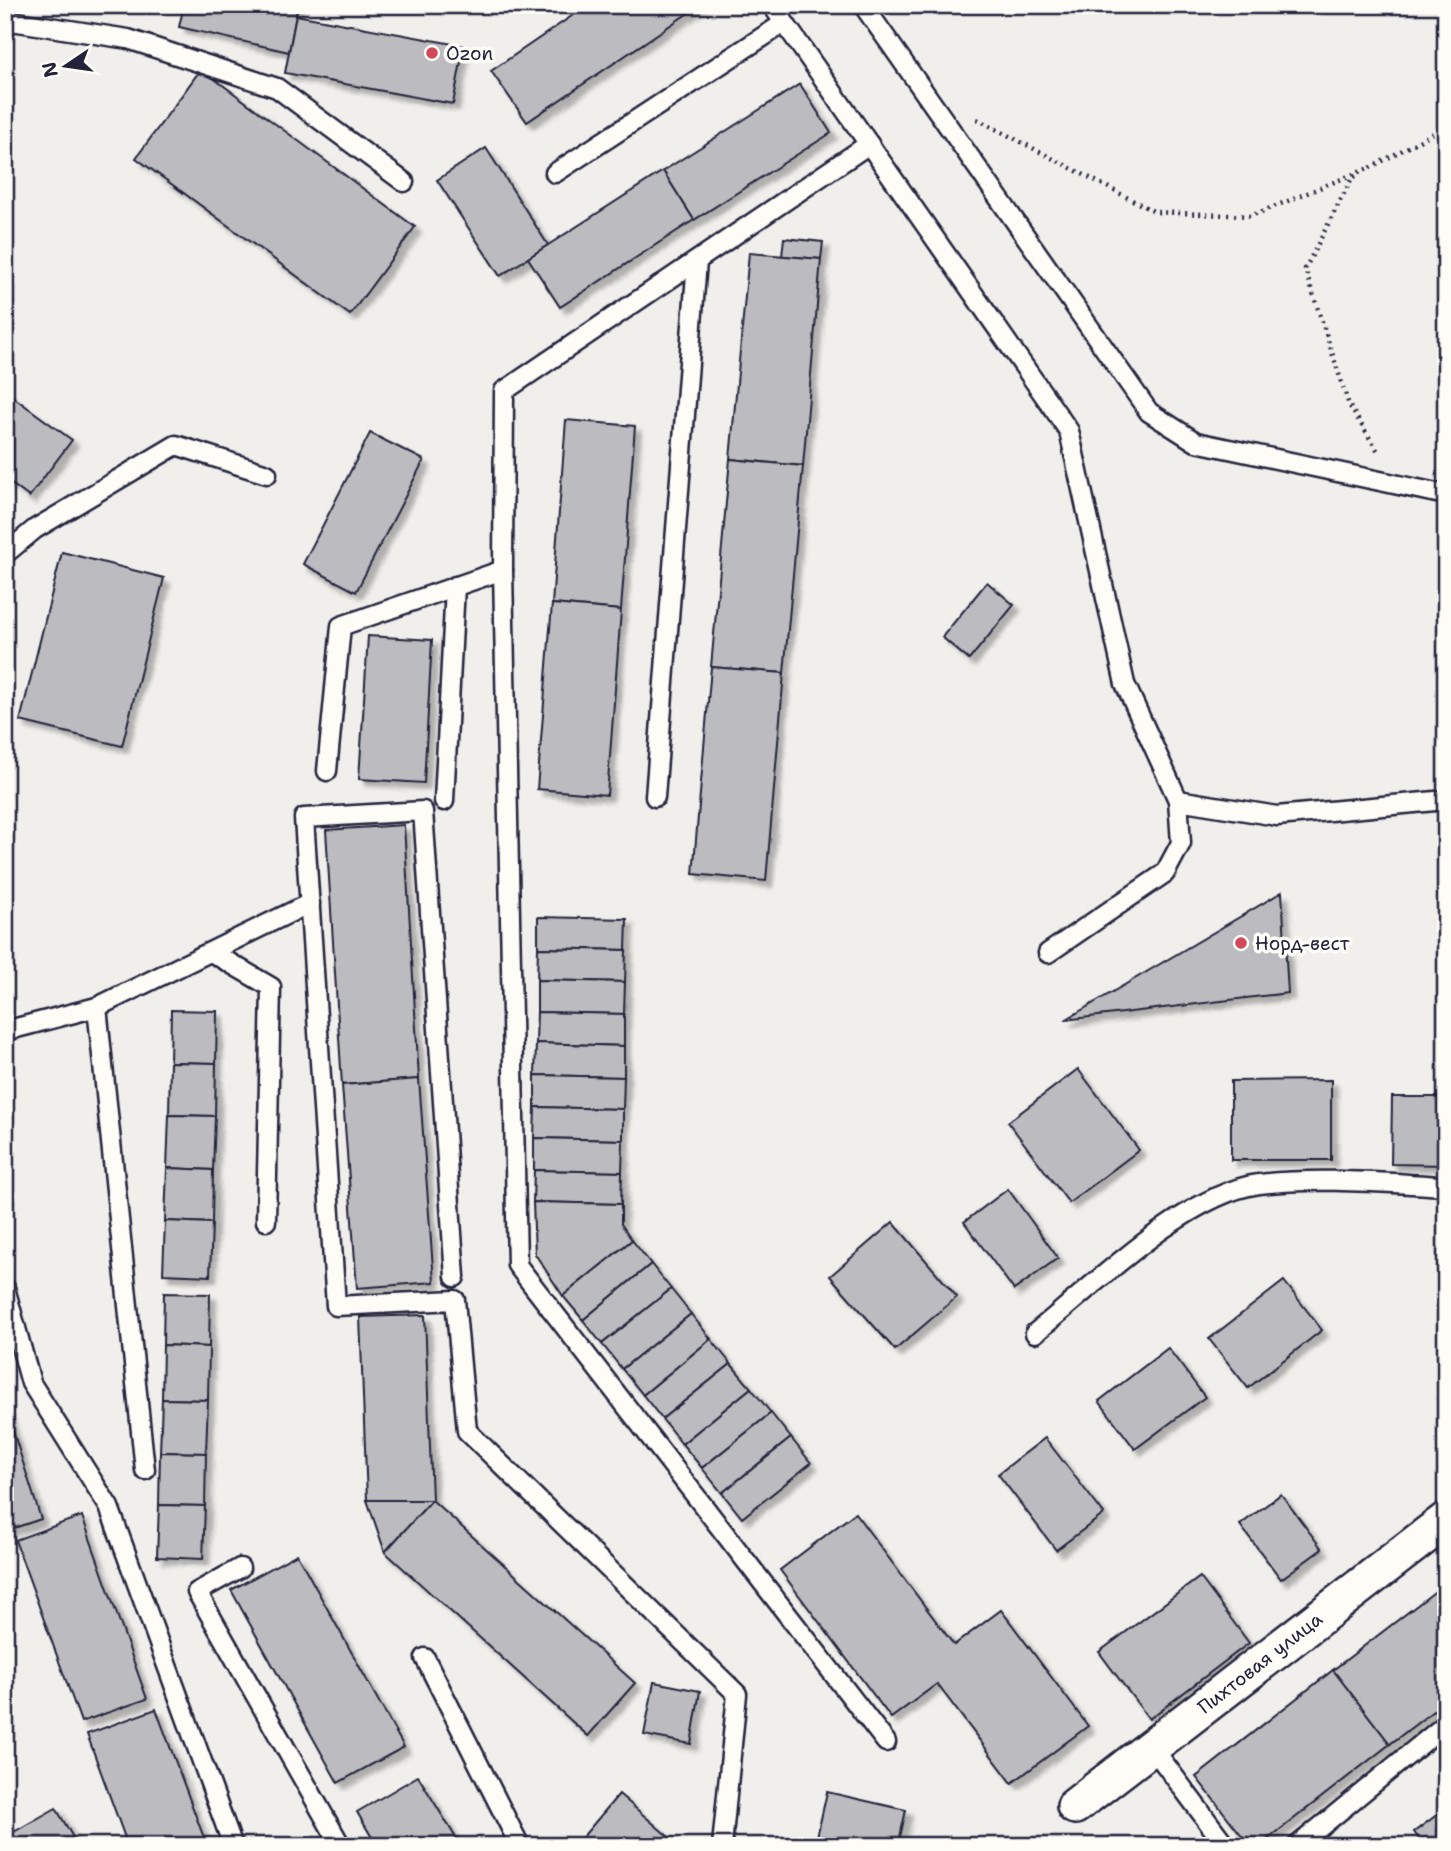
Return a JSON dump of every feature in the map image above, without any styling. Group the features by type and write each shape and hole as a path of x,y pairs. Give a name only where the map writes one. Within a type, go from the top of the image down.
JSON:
{"street":[{"name":"Пихтовая улица","path":"1075,1806 1446,1520"}],"lane":[{"path":"772,5 1069,431 1125,684 1178,800 1181,843 1165,873 1048,953"},
{"path":"863,5 1149,412 1196,442 1446,495"},
{"path":"5,20 128,39 277,88 404,182"},
{"path":"555,173 784,23"},
{"path":"869,144 504,391 503,570 517,1265 886,1742"},
{"path":"655,797 697,261"},
{"path":"5,554 35,529 176,445 267,474"},
{"path":"327,771 341,626 503,570"},
{"path":"444,801 456,586"},
{"path":"1178,800 1277,816 1446,800"},
{"path":"455,1277 423,811 304,818 336,1306 455,1300 467,1431 737,1693 722,1846"},
{"path":"5,1031 97,1007 310,903"},
{"path":"211,951 271,987 266,1221"},
{"path":"97,1007 145,1471"},
{"path":"1035,1332 1162,1230 1210,1199 1257,1184 1334,1181 1446,1186"},
{"path":"5,1288 31,1383 109,1507 233,1846"},
{"path":"240,1568 197,1592 341,1846"},
{"path":"425,1658 520,1846"},
{"path":"1297,1846 1446,1724"},
{"path":"1152,1747 1226,1846"}],"path":[{"path":"971,115 1155,212 1251,216 1371,167"},
{"path":"1399,485 1349,405 1305,269 1352,178 1446,126"}],"building":[{"path":"184,5 298,5 289,52 179,27"},
{"path":"588,5 700,5 527,122 491,71"},
{"path":"296,15 464,46 453,104 285,73"},
{"path":"201,69 415,227 350,315 136,158"},
{"path":"800,84 831,133 694,220 663,171"},
{"path":"486,148 548,245 500,276 437,180"},
{"path":"663,171 694,220 560,307 528,258"},
{"path":"784,238 823,242 821,259 782,256"},
{"path":"749,253 821,259 803,466 730,459"},
{"path":"5,391 72,440 29,497 5,479"},
{"path":"566,420 635,426 621,610 552,604"},
{"path":"370,433 424,460 356,592 303,564"},
{"path":"730,459 803,466 784,673 711,667"},
{"path":"62,552 164,578 122,746 20,721"},
{"path":"987,582 1014,605 969,660 942,637"},
{"path":"552,604 621,610 607,795 537,789"},
{"path":"368,636 432,640 424,783 359,779"},
{"path":"711,667 784,673 766,881 693,874"},
{"path":"404,825 419,1079 342,1085 326,830"},
{"name":"Норд-вест","path":"1282,892 1288,993 1065,1020"},
{"path":"538,917 627,919 626,950 538,948"},
{"path":"538,948 626,950 625,982 537,980"},
{"path":"537,980 625,982 624,1014 537,1012"},
{"path":"171,1010 217,1011 216,1063 170,1062"},
{"path":"537,1012 624,1014 624,1046 536,1043"},
{"path":"536,1043 624,1046 624,1077 535,1075"},
{"path":"170,1062 216,1063 215,1116 169,1115"},
{"path":"1078,1069 1139,1150 1069,1203 1008,1122"},
{"path":"535,1075 624,1077 623,1109 535,1107"},
{"path":"419,1079 434,1282 357,1288 342,1085"},
{"path":"1331,1080 1331,1160 1231,1160 1231,1081"},
{"path":"1392,1097 1446,1097 1446,1165 1391,1164"},
{"path":"535,1107 623,1109 623,1140 534,1138"},
{"path":"169,1115 215,1116 213,1170 167,1168"},
{"path":"534,1138 623,1140 622,1172 534,1170"},
{"path":"167,1168 213,1170 212,1223 165,1221"},
{"path":"534,1170 622,1172 621,1204 533,1202"},
{"path":"1008,1189 1058,1258 1014,1290 964,1222"},
{"path":"533,1202 621,1204 621,1224 632,1240 563,1296 535,1254"},
{"path":"165,1221 212,1223 210,1276 163,1274"},
{"path":"893,1222 957,1297 895,1350 830,1276"},
{"path":"632,1240 651,1264 583,1320 563,1296"},
{"path":"651,1264 671,1289 602,1344 583,1320"},
{"path":"1284,1281 1322,1330 1248,1388 1209,1339"},
{"path":"671,1289 691,1314 622,1369 602,1344"},
{"path":"164,1293 210,1294 209,1347 163,1345"},
{"path":"691,1314 711,1339 643,1395 622,1369"},
{"path":"425,1315 432,1500 367,1500 360,1317"},
{"path":"711,1339 731,1364 662,1419 643,1395"},
{"path":"163,1345 209,1347 208,1400 162,1399"},
{"path":"1168,1348 1205,1397 1135,1449 1099,1401"},
{"path":"731,1364 751,1388 682,1444 662,1419"},
{"path":"751,1388 771,1413 702,1468 682,1444"},
{"path":"162,1399 208,1400 206,1453 160,1452"},
{"path":"5,1406 41,1519 5,1531"},
{"path":"771,1413 791,1438 722,1493 702,1468"},
{"path":"791,1438 811,1463 742,1518 722,1493"},
{"path":"1045,1438 1104,1514 1056,1550 998,1474"},
{"path":"160,1452 206,1453 205,1506 159,1505"},
{"path":"1281,1494 1322,1549 1281,1579 1240,1525"},
{"path":"367,1500 432,1500 385,1552"},
{"path":"432,1500 635,1683 588,1736 385,1552"},
{"path":"159,1505 205,1506 203,1559 157,1557"},
{"path":"855,1513 954,1645 1001,1610 1088,1726 1012,1783 937,1684 891,1718 780,1570"},
{"path":"82,1516 147,1699 81,1722 15,1540"},
{"path":"297,1554 404,1747 338,1783 231,1590"},
{"path":"1200,1577 1249,1643 1149,1719 1099,1652"},
{"path":"1446,1583 1446,1701 1390,1744 1333,1670"},
{"path":"1333,1670 1390,1744 1259,1846 1250,1846 1196,1777"},
{"path":"654,1682 700,1691 691,1744 644,1735"},
{"path":"156,1709 207,1846 128,1846 87,1734"},
{"path":"418,1776 461,1846 377,1846 357,1812"},
{"path":"827,1792 906,1810 898,1846 815,1846"},
{"path":"619,1794 677,1844 676,1846 575,1846"},
{"path":"56,1808 78,1846 5,1846 5,1837"},
{"path":"1446,1808 1446,1846 1424,1846 1414,1832"}],"place":[{"name":"Ozon","path":"432,53"},
{"name":"Норд-вест","path":"1241,943"}]}
